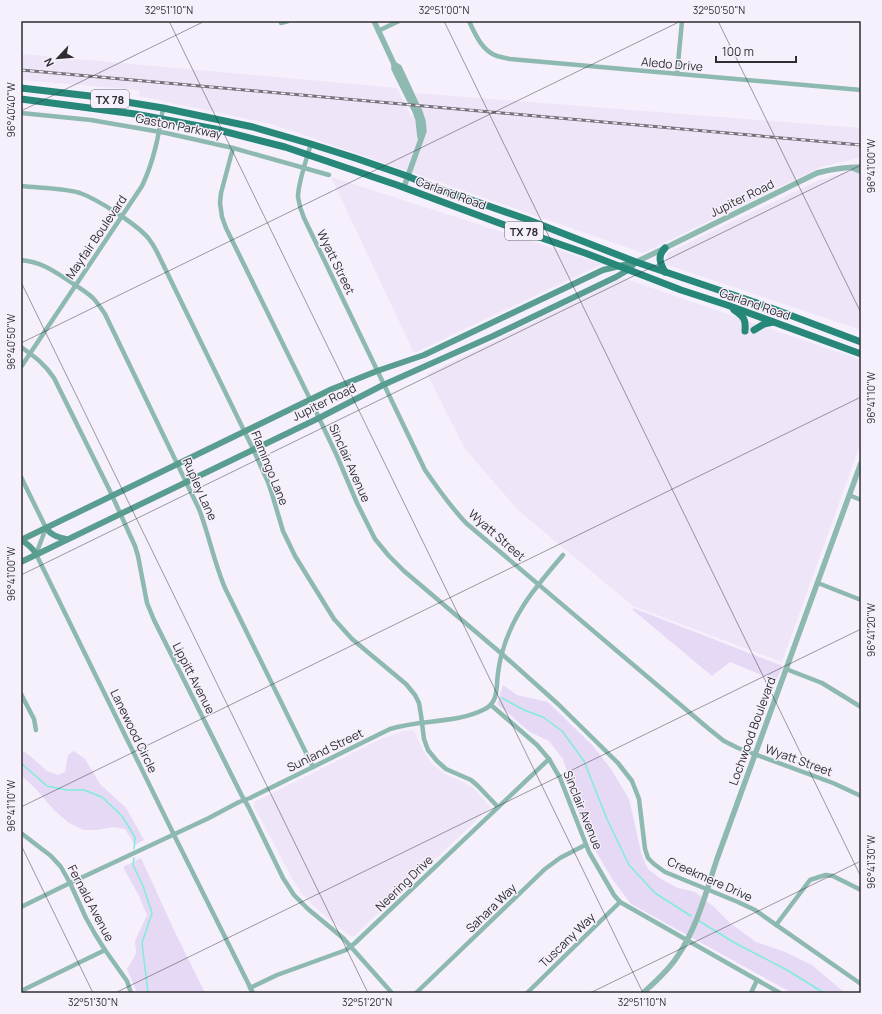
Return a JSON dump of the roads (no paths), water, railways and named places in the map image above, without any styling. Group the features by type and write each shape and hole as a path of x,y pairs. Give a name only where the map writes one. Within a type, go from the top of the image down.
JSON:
{"main road":[{"name":"Garland Road","path":"21,88 90,96 163,108 253,127 311,144 407,176 636,262 763,305 861,342"},
{"path":"29,100 30,89"},
{"name":"Garland Road","path":"21,99 127,112 215,129 308,155 404,187 681,290 727,305 861,354"},
{"path":"464,210 467,198"},
{"path":"536,236 539,225"},
{"path":"665,272 661,264 660,257 662,251 666,248"},
{"name":"Jupiter Road","path":"112,496 332,389 444,346 603,270 636,262"},
{"name":"Jupiter Road","path":"21,562 319,418 383,384 493,336 628,270 636,262"},
{"path":"535,303 546,310"},
{"path":"727,305 741,314 746,323 745,331"},
{"path":"754,330 764,324 773,322"},
{"path":"444,346 451,355"},
{"path":"21,540 112,496"},
{"path":"46,528 54,536 66,539"},
{"path":"21,540 29,545 36,554"}],"street":[{"path":"281,23 288,21"},
{"path":"374,21 394,64 399,67 423,121 424,131 404,187"},
{"path":"378,31 399,21"},
{"name":"Aledo Drive","path":"469,21 476,37 485,48 495,55 510,59 861,90"},
{"path":"677,74 682,21"},
{"name":"Mayfair Boulevard","path":"21,367 142,186 148,175 159,132 163,108"},
{"name":"Gaston Parkway","path":"21,113 91,120 159,132 233,148 329,175"},
{"name":"Wyatt Street","path":"311,144 298,195 299,206 425,470 439,492 454,510 466,523 724,741 755,755 861,796"},
{"name":"Sinclair Avenue","path":"233,148 221,192 220,203 222,217 310,399 375,539 404,572 502,654"},
{"path":"850,167 861,172"},
{"name":"Jupiter Road","path":"636,262 818,174 835,169 861,167"},
{"name":"Flamingo Lane","path":"21,186 64,190 79,193 94,199 122,217 148,238 157,252 253,449 272,494 283,531 295,556 334,619 352,639 406,684 415,695 419,703 424,739 428,750 446,769 471,780 498,807"},
{"name":"Rupley Lane","path":"21,260 36,262 47,267 92,298 105,314 187,481 205,525 225,588 313,767"},
{"name":"Lippitt Avenue","path":"21,347 42,362 54,378 135,546 147,603 154,620 282,878 290,890 305,906 343,938 392,993"},
{"name":"Lochwood Boulevard","path":"643,993 666,971 688,941 861,463"},
{"path":"21,477 46,528 36,554"},
{"path":"849,495 861,500"},
{"name":"Lanewood Circle","path":"36,554 173,834 252,991"},
{"path":"491,705 496,692 498,674 507,635 526,601 563,555"},
{"path":"818,583 861,600"},
{"name":"Creekmere Drive","path":"502,654 558,704 618,763 632,781 639,798 645,849 648,858 654,864 665,872 755,910 861,984"},
{"path":"786,669 822,683 861,707"},
{"path":"21,694 34,719 36,730"},
{"name":"Sinclair Avenue","path":"491,705 537,744 550,759 560,778 585,845 601,874 620,902 780,993"},
{"name":"Sunland Street","path":"21,907 70,882 210,818 244,800 392,729 475,714 491,705"},
{"name":"Neering Drive","path":"252,991 277,975 351,947 550,759"},
{"name":"Fernald Avenue","path":"21,833 51,856 61,867 70,882 86,918 104,950 127,981 131,993"},
{"name":"Sahara Way","path":"416,993 546,869 560,858 585,845"},
{"path":"776,925 810,880 826,875 833,876 861,890"},
{"name":"Tuscany Way","path":"527,993 620,902"},
{"path":"21,990 104,950"},
{"path":"751,993 757,980"}],"waterway":[{"path":"502,698 524,710 543,717 562,731 584,761 607,819 629,865 655,893 691,916"},
{"path":"21,763 47,786 67,790 84,790 102,797 122,816 135,837 134,849"},
{"path":"134,858 133,865 143,886 152,913 142,943 148,993"},
{"path":"699,921 735,943 787,970 824,993"}],"railway":[{"path":"21,70 861,145"}]}
